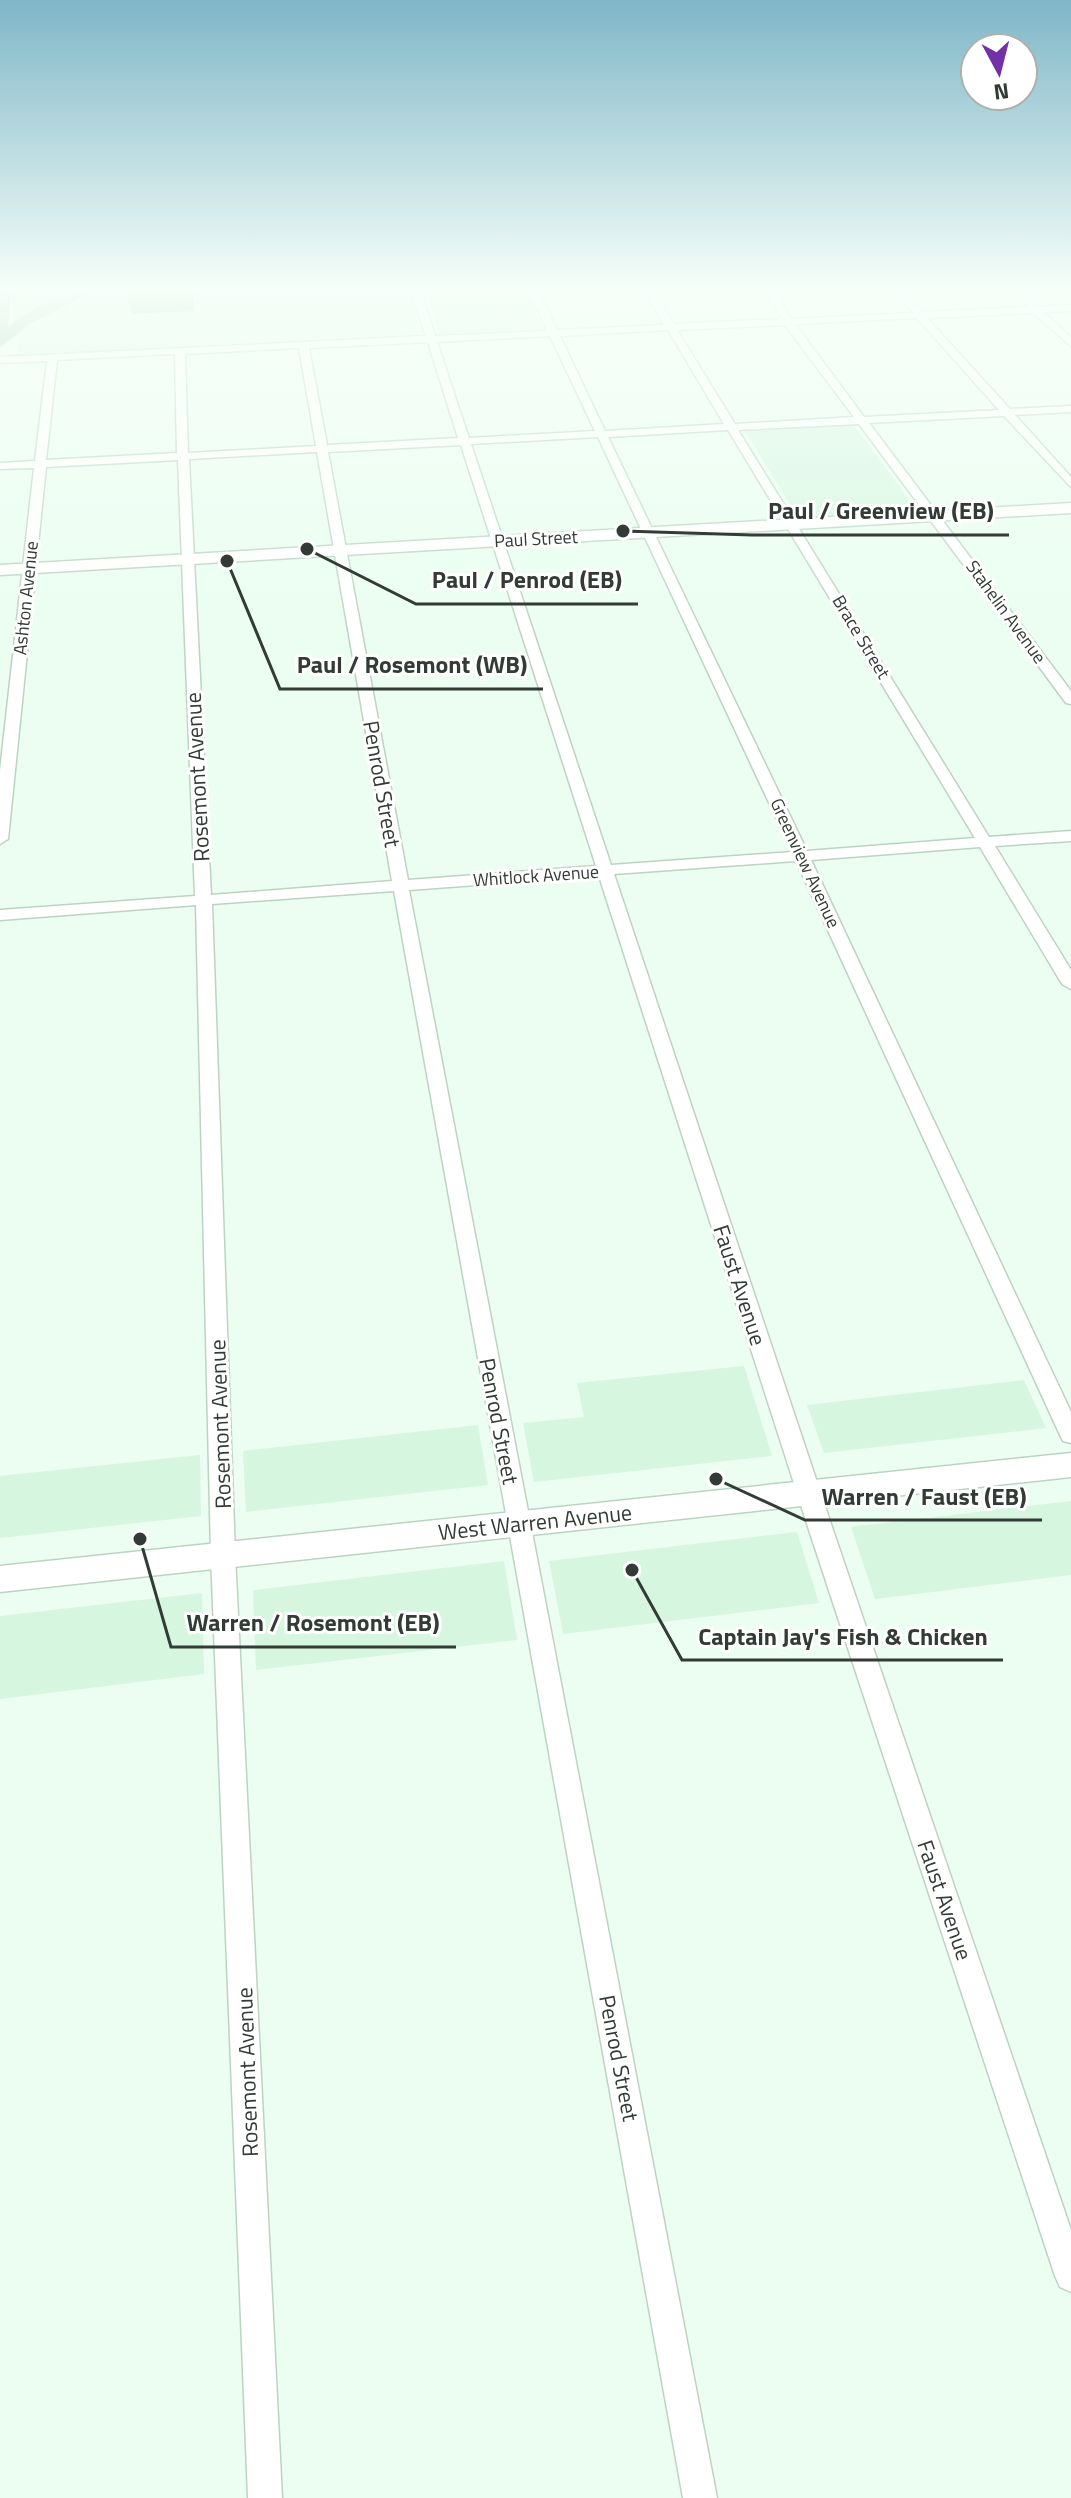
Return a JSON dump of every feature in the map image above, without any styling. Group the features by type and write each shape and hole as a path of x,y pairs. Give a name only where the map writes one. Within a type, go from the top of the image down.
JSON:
{"street":[{"name":"Ashton Avenue","path":"0,839 46,409"},
{"name":"Rosemont Avenue","path":"181,409 203,900 223,1555 265,2498"},
{"name":"Penrod Street","path":"315,409 400,886 700,2498"},
{"name":"Faust Avenue","path":"453,409 808,1493 1071,2276"},
{"name":"Greenview Avenue","path":"590,409 1071,1435"},
{"name":"Brace Street","path":"721,409 1071,984"},
{"name":"Stahelin Avenue","path":"853,409 1071,700"},
{"path":"1004,409 1071,484"},
{"path":"0,466 1071,409"},
{"name":"Paul Street","path":"0,570 1071,508"},
{"name":"Whitlock Avenue","path":"0,915 1071,836"},
{"name":"West Warren Avenue","path":"0,1579 1071,1465"}],"shaded area":[{"path":"854,425 918,512 799,519 745,431"},
{"path":"744,1366 772,1456 534,1482 523,1423 584,1417 577,1383"},
{"path":"1024,1380 1046,1428 824,1453 807,1405"},
{"path":"478,1425 488,1485 246,1512 243,1451"},
{"path":"200,1455 201,1516 0,1538 0,1476"},
{"path":"1071,1501 1071,1575 875,1599 851,1527"},
{"path":"797,1532 819,1603 563,1634 549,1561"},
{"path":"504,1561 517,1640 256,1670 253,1590"},
{"path":"202,1593 204,1674 0,1699 0,1616"}],"place":[{"name":"Paul / Greenview (EB)","path":"623,531"},
{"name":"Paul / Penrod (EB)","path":"307,549"},
{"name":"Paul / Rosemont (WB)","path":"227,561"},
{"name":"Warren / Faust (EB)","path":"716,1479"},
{"name":"Warren / Rosemont (EB)","path":"140,1539"},
{"name":"Captain Jay's Fish & Chicken","path":"632,1570"}]}
